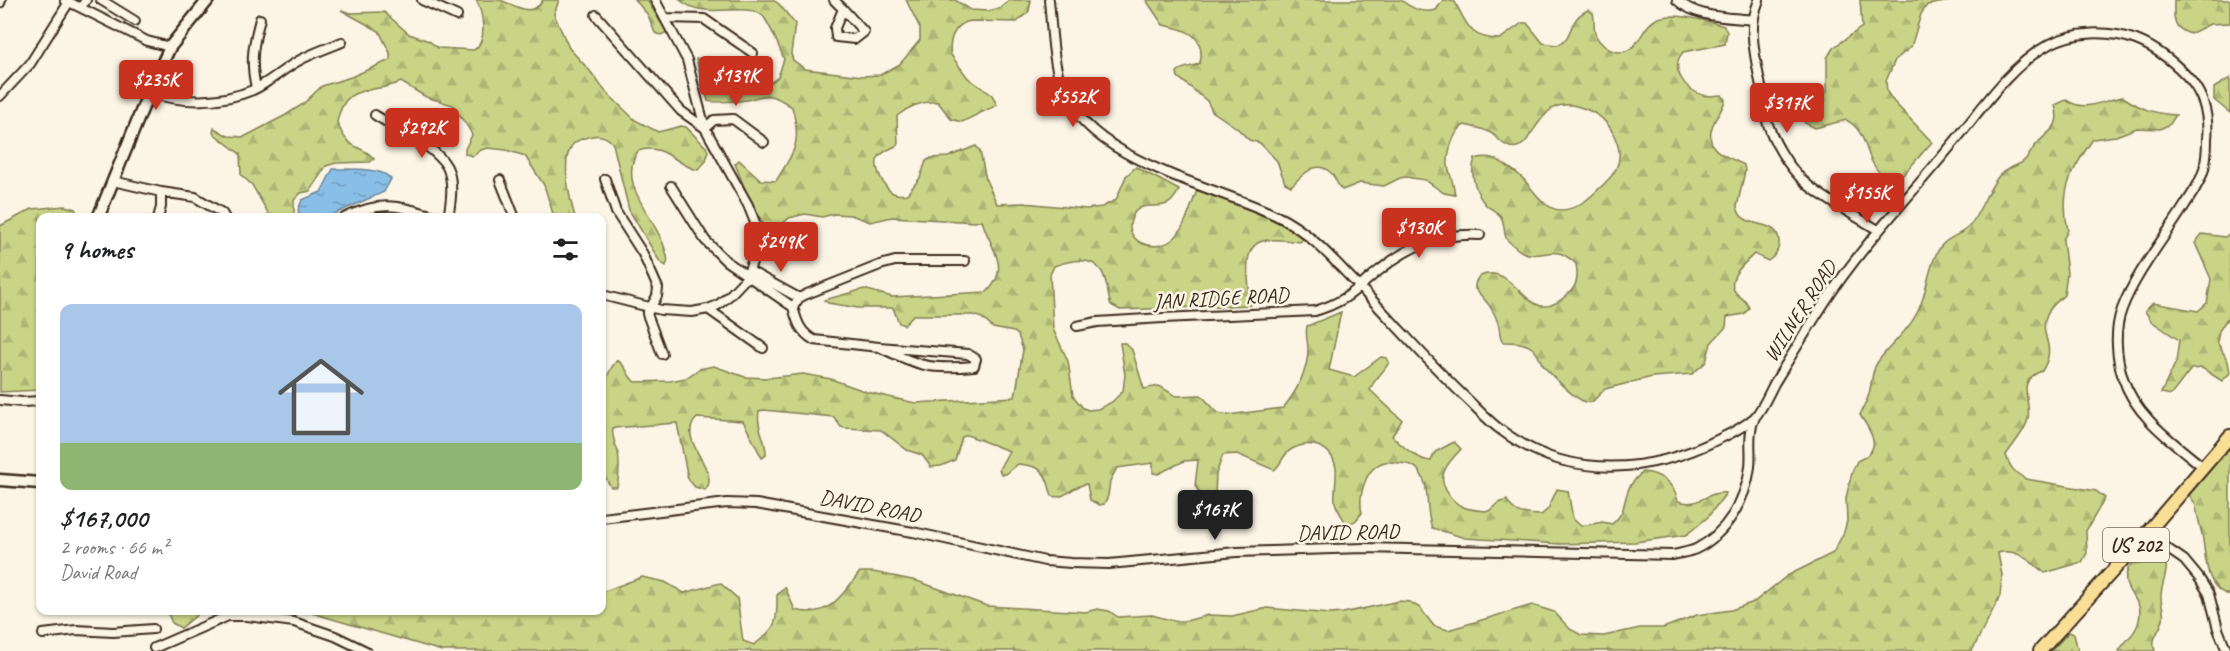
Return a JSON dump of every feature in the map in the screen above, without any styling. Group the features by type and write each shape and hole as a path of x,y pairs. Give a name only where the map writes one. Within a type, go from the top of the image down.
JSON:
{"main road":[{"name":"US 202","path":"2040,651 2146,534 2230,436"}],"street":[{"path":"81,8 86,0"},
{"path":"101,0 135,21"},
{"path":"100,213 148,92 170,47 208,0"},
{"path":"422,0 457,16"},
{"path":"606,296 650,308 677,312 708,309 724,300 749,274 755,254 756,225 705,128 687,60 655,0"},
{"path":"834,0 843,9"},
{"name":"WILNER ROAD","path":"1049,0 1057,70 1065,94 1078,116 1098,135 1118,150 1278,216 1306,233 1442,374 1501,431 1561,461 1600,467 1659,463 1696,451 1729,434 1756,416 1826,301 1878,230 2013,72 2047,46 2068,37 2091,34 2113,35 2137,40 2164,56 2185,73 2198,90 2206,110 2208,131 2204,170 2193,194 2123,307 2117,338 2118,357 2123,380 2135,404 2203,467"},
{"path":"1677,0 1690,9 1709,14 1753,20"},
{"path":"1759,0 1753,20 1754,55 1766,116 1779,148 1808,185 1878,230"},
{"path":"0,96 30,64 67,1 147,41 170,47"},
{"path":"596,15 681,111 705,128"},
{"path":"666,18 692,18 710,22 753,53"},
{"path":"256,88 251,68 260,19"},
{"path":"148,92 167,100 197,101 236,95 256,88 300,60 342,42"},
{"path":"375,116 430,148 446,165 451,179 449,213"},
{"path":"705,128 714,120 733,120 764,142"},
{"path":"605,179 616,212 643,254 658,288 657,296 647,314 662,354"},
{"path":"500,180 512,213"},
{"path":"113,181 195,197 222,213"},
{"path":"671,186 705,240 726,261 799,298"},
{"path":"159,213 161,192"},
{"path":"354,213 376,205 424,213"},
{"name":"JAN RIDGE ROAD","path":"1077,326 1097,322 1315,311 1350,296 1381,269 1410,249 1448,235 1480,235"},
{"path":"793,307 799,298 880,265 895,261 965,261"},
{"path":"749,274 793,307 797,322 806,335 814,340 968,354 976,359 974,366 940,369 909,362 879,347"},
{"path":"708,309 763,348"},
{"path":"0,400 36,401"},
{"name":"DAVID ROAD","path":"606,518 727,503 756,504 913,532 1045,561 1071,563 1109,564 1236,552 1363,548 1673,555 1702,545 1715,536 1733,515 1744,495 1750,467 1749,440 1756,416"},
{"path":"0,480 36,483"},
{"path":"2146,534 2184,560 2199,578 2209,594 2218,629 2227,651"},
{"path":"154,648 228,616 247,616 294,622 335,636 366,651"},
{"path":"43,634 75,630 113,632 153,629"}],"green space":[{"path":"476,0 500,0 529,10 539,6 543,0 559,0 554,14 569,48 606,92 635,120 658,132 681,126 686,127 706,147 708,151 706,161 698,170 690,168 663,152 647,149 638,151 632,164 635,189 660,237 667,256 666,266 660,262 629,210 613,144 601,136 595,135 583,139 571,147 568,154 567,172 574,213 553,213 544,185 525,156 506,150 488,148 473,156 465,154 472,135 453,105 426,97 401,82 361,91 346,100 337,122 348,141 374,159 370,162 336,163 326,166 310,191 301,193 294,200 294,213 268,213 252,185 241,175 240,154 213,133 214,128 228,136 244,137 303,104 322,86 351,77 390,60 390,53 379,31 341,10 351,13 384,12 409,34 429,41 438,48 474,50 483,34 481,12"},
{"path":"635,0 647,0 667,32 661,35 655,33 648,15"},
{"path":"680,0 773,0 795,24 791,54 793,60 805,69 862,76 880,75 900,64 920,40 920,28 906,0 955,0 971,10 988,11 1000,8 1010,0 1031,0 1029,11 1017,22 965,22 954,33 950,49 951,55 968,78 992,95 997,105 962,122 951,119 938,102 916,105 897,116 898,145 882,154 877,162 881,177 890,191 902,195 907,194 920,178 926,161 931,158 948,157 976,146 980,151 986,180 997,204 1024,203 1086,209 1102,207 1116,200 1126,176 1136,167 1179,190 1169,203 1140,208 1133,215 1130,224 1131,232 1140,243 1156,246 1172,240 1187,217 1197,190 1272,219 1298,232 1304,238 1300,242 1268,240 1254,246 1248,262 1251,305 1120,310 1111,305 1104,276 1093,263 1080,260 1054,266 1050,275 1053,329 1068,361 1073,396 1083,408 1098,409 1112,402 1123,391 1125,375 1120,343 1125,343 1132,350 1144,389 1159,386 1176,396 1201,395 1218,413 1228,415 1283,408 1304,373 1308,350 1307,326 1341,312 1329,370 1354,377 1381,357 1387,358 1389,362 1370,390 1402,420 1392,436 1415,455 1431,461 1435,452 1454,442 1461,449 1443,474 1446,490 1459,505 1489,511 1498,503 1507,500 1517,511 1541,515 1548,509 1557,489 1568,491 1573,519 1581,526 1602,522 1612,524 1622,511 1630,486 1642,472 1655,474 1665,480 1670,484 1678,501 1686,503 1698,501 1713,494 1726,493 1708,517 1686,535 1635,542 1560,544 1465,538 1432,528 1425,482 1417,469 1409,464 1385,462 1372,470 1362,491 1362,513 1354,522 1346,523 1335,502 1336,468 1334,460 1319,446 1299,446 1289,451 1274,470 1237,454 1223,455 1216,474 1215,495 1211,503 1206,503 1195,486 1198,460 1184,461 1158,474 1153,473 1153,463 1117,468 1110,481 1108,496 1104,504 1099,505 1090,500 1087,484 1061,496 1052,496 1045,476 1033,466 1018,464 1006,474 1001,474 999,469 1009,451 967,435 962,437 955,460 941,466 931,467 922,455 907,450 881,430 841,427 834,417 764,410 759,411 758,417 766,450 766,455 762,458 743,421 697,418 691,427 691,436 708,474 709,483 705,490 695,487 688,479 677,423 613,428 619,470 617,487 611,487 606,479 606,381 617,360 635,382 686,378 699,369 714,366 745,377 768,378 803,374 831,379 867,392 915,403 1015,397 1023,350 1018,335 1014,332 993,328 982,318 973,315 913,315 904,325 899,323 893,308 858,308 828,303 824,300 864,289 892,297 987,292 998,273 996,256 982,220 975,222 892,217 870,222 851,215 834,214 822,217 805,214 789,218 777,229 771,231 766,228 747,194 735,164 739,160 761,180 776,181 795,146 796,129 792,107 779,99 767,96 738,101 708,101 696,59 707,57 736,85 761,90 778,77 784,59 763,16 746,10 713,11 690,6"},
{"path":"1146,0 1401,0 1413,8 1427,11 1436,10 1443,0 1455,2 1467,24 1482,36 1500,39 1522,23 1527,23 1543,43 1557,45 1566,38 1576,19 1588,10 1593,13 1595,33 1599,41 1613,51 1622,52 1634,45 1652,22 1665,16 1701,20 1724,26 1727,32 1725,44 1683,52 1679,59 1678,72 1690,89 1708,96 1722,95 1725,100 1711,132 1713,146 1723,155 1744,165 1738,211 1745,219 1773,229 1779,238 1778,250 1768,261 1754,254 1737,272 1732,283 1733,289 1749,308 1744,314 1727,317 1726,327 1711,343 1706,362 1692,374 1652,377 1605,389 1592,402 1585,402 1569,392 1545,368 1532,348 1522,343 1503,342 1494,313 1475,289 1481,276 1491,274 1501,276 1534,303 1549,306 1558,302 1574,288 1577,277 1576,264 1568,257 1555,252 1530,254 1522,252 1507,240 1501,217 1486,205 1479,195 1474,183 1473,164 1475,159 1485,157 1495,159 1521,176 1544,203 1558,210 1575,207 1598,190 1617,166 1618,146 1614,134 1604,120 1577,106 1560,105 1547,113 1525,143 1513,147 1509,147 1488,131 1464,125 1454,138 1449,155 1448,166 1455,195 1444,193 1425,180 1406,177 1384,186 1360,183 1342,190 1332,174 1321,167 1305,173 1291,186 1285,183 1277,161 1260,143 1249,140 1237,128 1212,111 1207,101 1178,77 1179,70 1200,63 1200,46 1197,40 1186,31 1163,25"},
{"path":"1860,0 1957,0 1927,5 1921,14 1911,47 1895,60 1886,81 1887,92 1894,102 1932,142 1898,181 1880,173 1871,160 1858,130 1846,120 1815,128 1805,123 1800,113 1827,92 1827,58 1833,48 1862,27"},
{"path":"2174,0 2230,0 2230,23 2210,24 2190,34 2179,28 2175,21"},
{"path":"2230,78 2230,113 2214,100 2214,88"},
{"path":"2123,97 2148,110 2176,115 2170,124 2160,129 2137,128 2116,136 2093,139 2073,172 2066,192 2065,204 2068,230 2063,240 2067,273 2064,295 2047,314 2044,324 2048,348 2046,362 2042,371 2034,375 2026,385 2028,419 2022,433 2006,455 2013,470 2026,479 2096,491 2105,498 2086,531 2087,553 2082,562 2045,573 2017,554 1998,553 2002,575 2000,596 1972,651 442,651 319,615 606,615 606,590 642,577 665,582 684,593 720,583 737,598 743,641 754,645 767,634 774,624 777,595 785,587 795,610 817,611 840,597 860,572 873,572 917,581 987,606 1086,612 1097,609 1109,611 1118,617 1152,615 1174,621 1186,621 1208,615 1232,616 1267,608 1330,614 1343,613 1399,601 1410,602 1420,608 1434,626 1448,630 1532,605 1554,612 1570,629 1581,635 1604,636 1640,628 1663,628 1697,615 1731,610 1754,602 1787,576 1833,553 1847,521 1846,498 1852,472 1857,461 1871,452 1873,446 1871,435 1860,415 1869,394 1874,371 1882,356 1909,326 1917,313 1934,260 1942,245 1968,228 1998,177 2006,170 2023,162 2052,128 2057,119 2055,105 2066,100 2073,104 2087,106"},
{"path":"65,206 75,209 77,213 36,213 36,390 0,392 0,226 32,209"},
{"path":"2230,233 2230,314 2219,331 2217,342 2228,361 2230,373 2222,381 2202,368 2191,369 2171,395 2161,393 2176,362 2179,340 2151,321 2145,311 2153,303 2198,311 2207,303 2211,279 2195,243 2202,234 2225,237"},
{"path":"2230,447 2230,595 2222,592 2212,581 2195,503 2189,495"},
{"path":"2148,548 2163,553 2166,564 2161,595 2162,624 2154,642 2155,651 2119,651 2136,629 2140,614 2139,605 2127,586 2126,575 2139,554"},
{"path":"169,615 197,615 181,628 172,623"},
{"path":"2069,632 2074,634 2078,651 2051,651"}],"water":[{"path":"333,169 381,172 391,179 384,192 336,213 299,213 302,200 321,192"}]}
